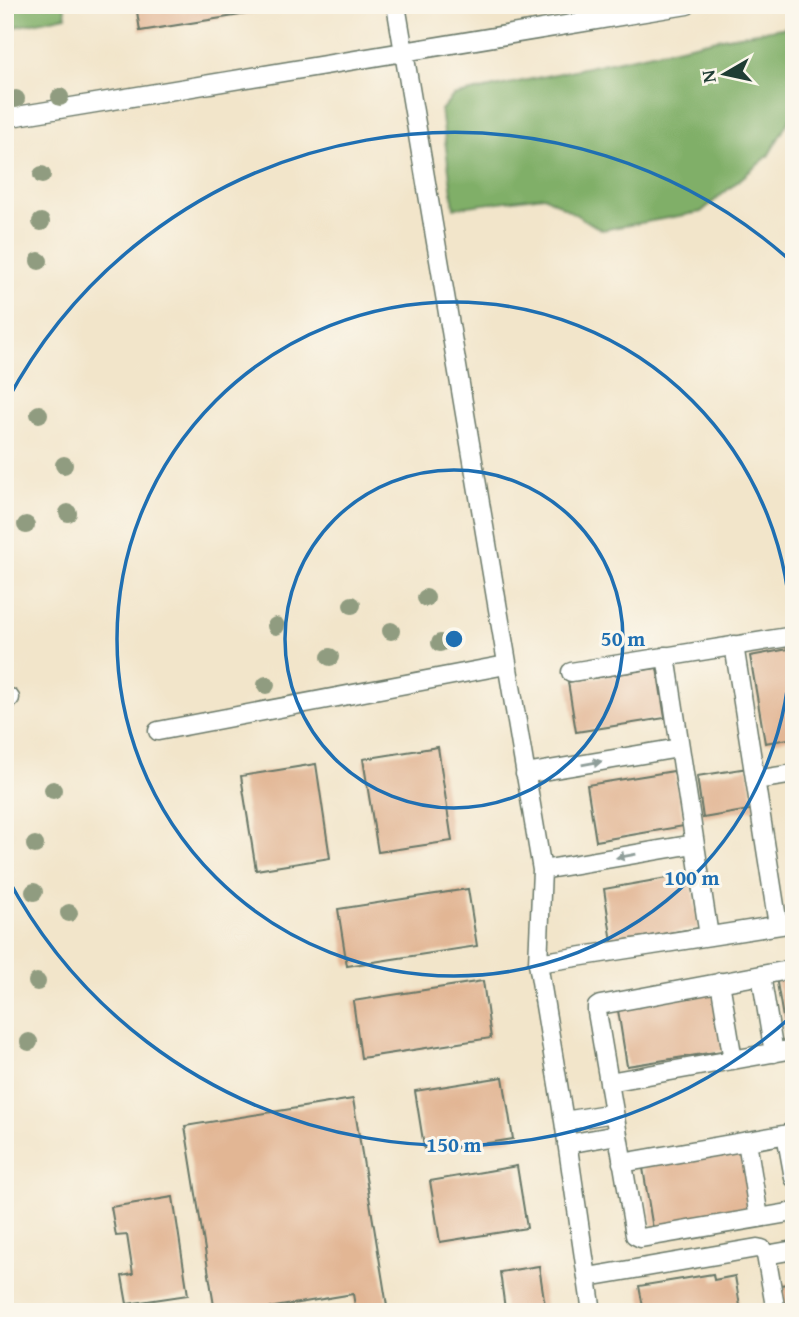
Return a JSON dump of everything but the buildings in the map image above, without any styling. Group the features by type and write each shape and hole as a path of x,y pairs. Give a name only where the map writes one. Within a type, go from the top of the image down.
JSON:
{"street":[{"path":"396,5 542,870 538,964 592,1312"},
{"path":"5,118 687,5"},
{"path":"571,672 794,636"},
{"path":"538,964 786,924 755,780 734,645"},
{"path":"666,656 709,936"},
{"path":"158,731 506,666"},
{"path":"525,774 679,748"},
{"path":"755,780 794,774"},
{"path":"542,870 694,844"},
{"path":"794,969 597,1007 635,1235 638,1237 794,1212"},
{"path":"761,975 774,1053"},
{"path":"720,982 733,1060"},
{"path":"608,1082 794,1049"},
{"path":"564,1121 614,1113"},
{"path":"622,1163 790,1134 794,1178"},
{"path":"567,1144 617,1135"},
{"path":"747,1141 759,1218"},
{"path":"587,1276 757,1248 762,1249 766,1255 776,1312"},
{"path":"766,1255 794,1250"}],"green space":[{"path":"5,5 64,5 66,16 5,29"},
{"path":"794,26 794,112 768,156 701,212 602,230 544,196 454,208 441,110 453,96 722,38"}]}
